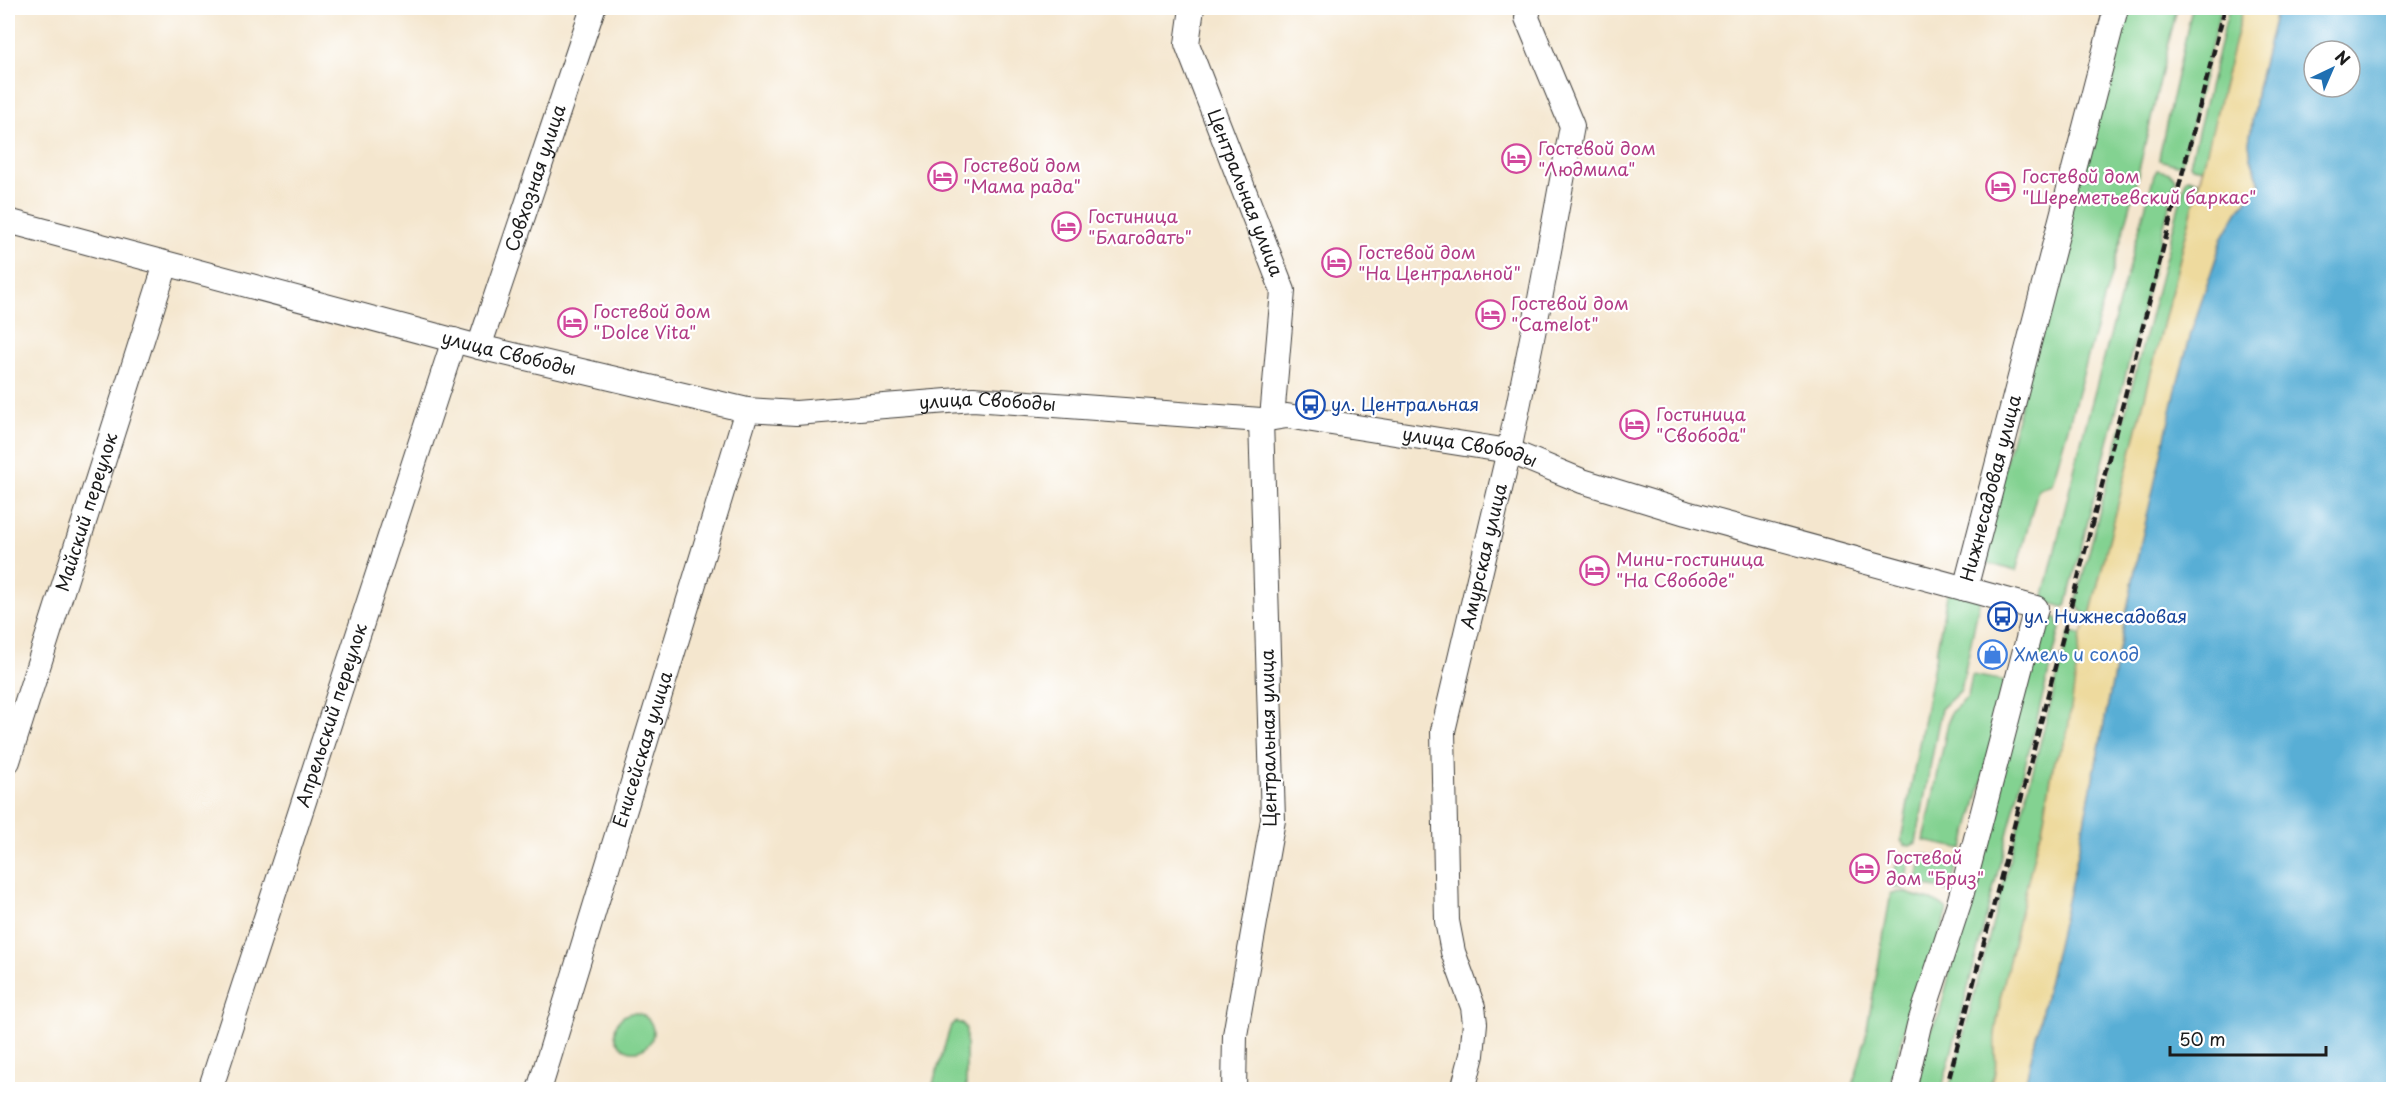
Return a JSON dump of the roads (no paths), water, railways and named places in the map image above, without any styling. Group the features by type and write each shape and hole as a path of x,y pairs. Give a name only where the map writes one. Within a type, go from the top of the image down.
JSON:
{"street":[{"name":"Совхозная улица","path":"478,347 593,8"},
{"name":"Центральная улица","path":"1192,8 1187,44 1283,291 1267,419 1274,820 1235,1035 1234,1089"},
{"name":"Амурская улица","path":"1463,1089 1472,1055 1475,1023 1473,1007 1453,952 1447,921 1443,731 1509,451 1572,126 1527,18 1529,8"},
{"name":"Нижнесадовая улица","path":"1904,1089 1919,1025 1960,900 2036,608 1965,590 2116,8"},
{"name":"улица Свободы","path":"8,221 478,347 747,410 796,413 973,399 1267,419 1287,416 1509,451 1582,481 1686,513 1965,590"},
{"name":"Майский переулок","path":"8,761 166,264"},
{"name":"Апрельский переулок","path":"210,1089 454,340"},
{"name":"Енисейская улица","path":"539,1089 747,410"}],"water":[{"path":"2277,8 2393,8 2393,1089 2024,1089 2077,858 2137,560 2177,385 2192,330 2223,237 2238,211 2260,184 2251,158 2249,143 2257,89"}],"railway":[{"path":"1946,1090 2225,8"}],"place":[{"name":"Гостевой дом \"Людмила\"","path":"1517,159"},
{"name":"Гостевой дом \"Мама рада\"","path":"942,176"},
{"name":"Гостевой дом \"Шереметьевский баркас\"","path":"2001,187"},
{"name":"Гостиница \"Благодать\"","path":"1067,227"},
{"name":"Гостевой дом \"На Центральной\"","path":"1337,263"},
{"name":"Гостевой дом \"Camelot\"","path":"1490,314"},
{"name":"Гостевой дом \"Dolce Vita\"","path":"572,322"},
{"name":"ул. Центральная","path":"1310,405"},
{"name":"Гостиница \"Свобода\"","path":"1635,425"},
{"name":"Мини-гостиница \"На Свободе\"","path":"1595,570"},
{"name":"ул. Нижнесадовая","path":"2003,617"},
{"name":"Хмель и солод","path":"1993,655"},
{"name":"Гостевой дом \"Бриз\"","path":"1865,868"}]}
